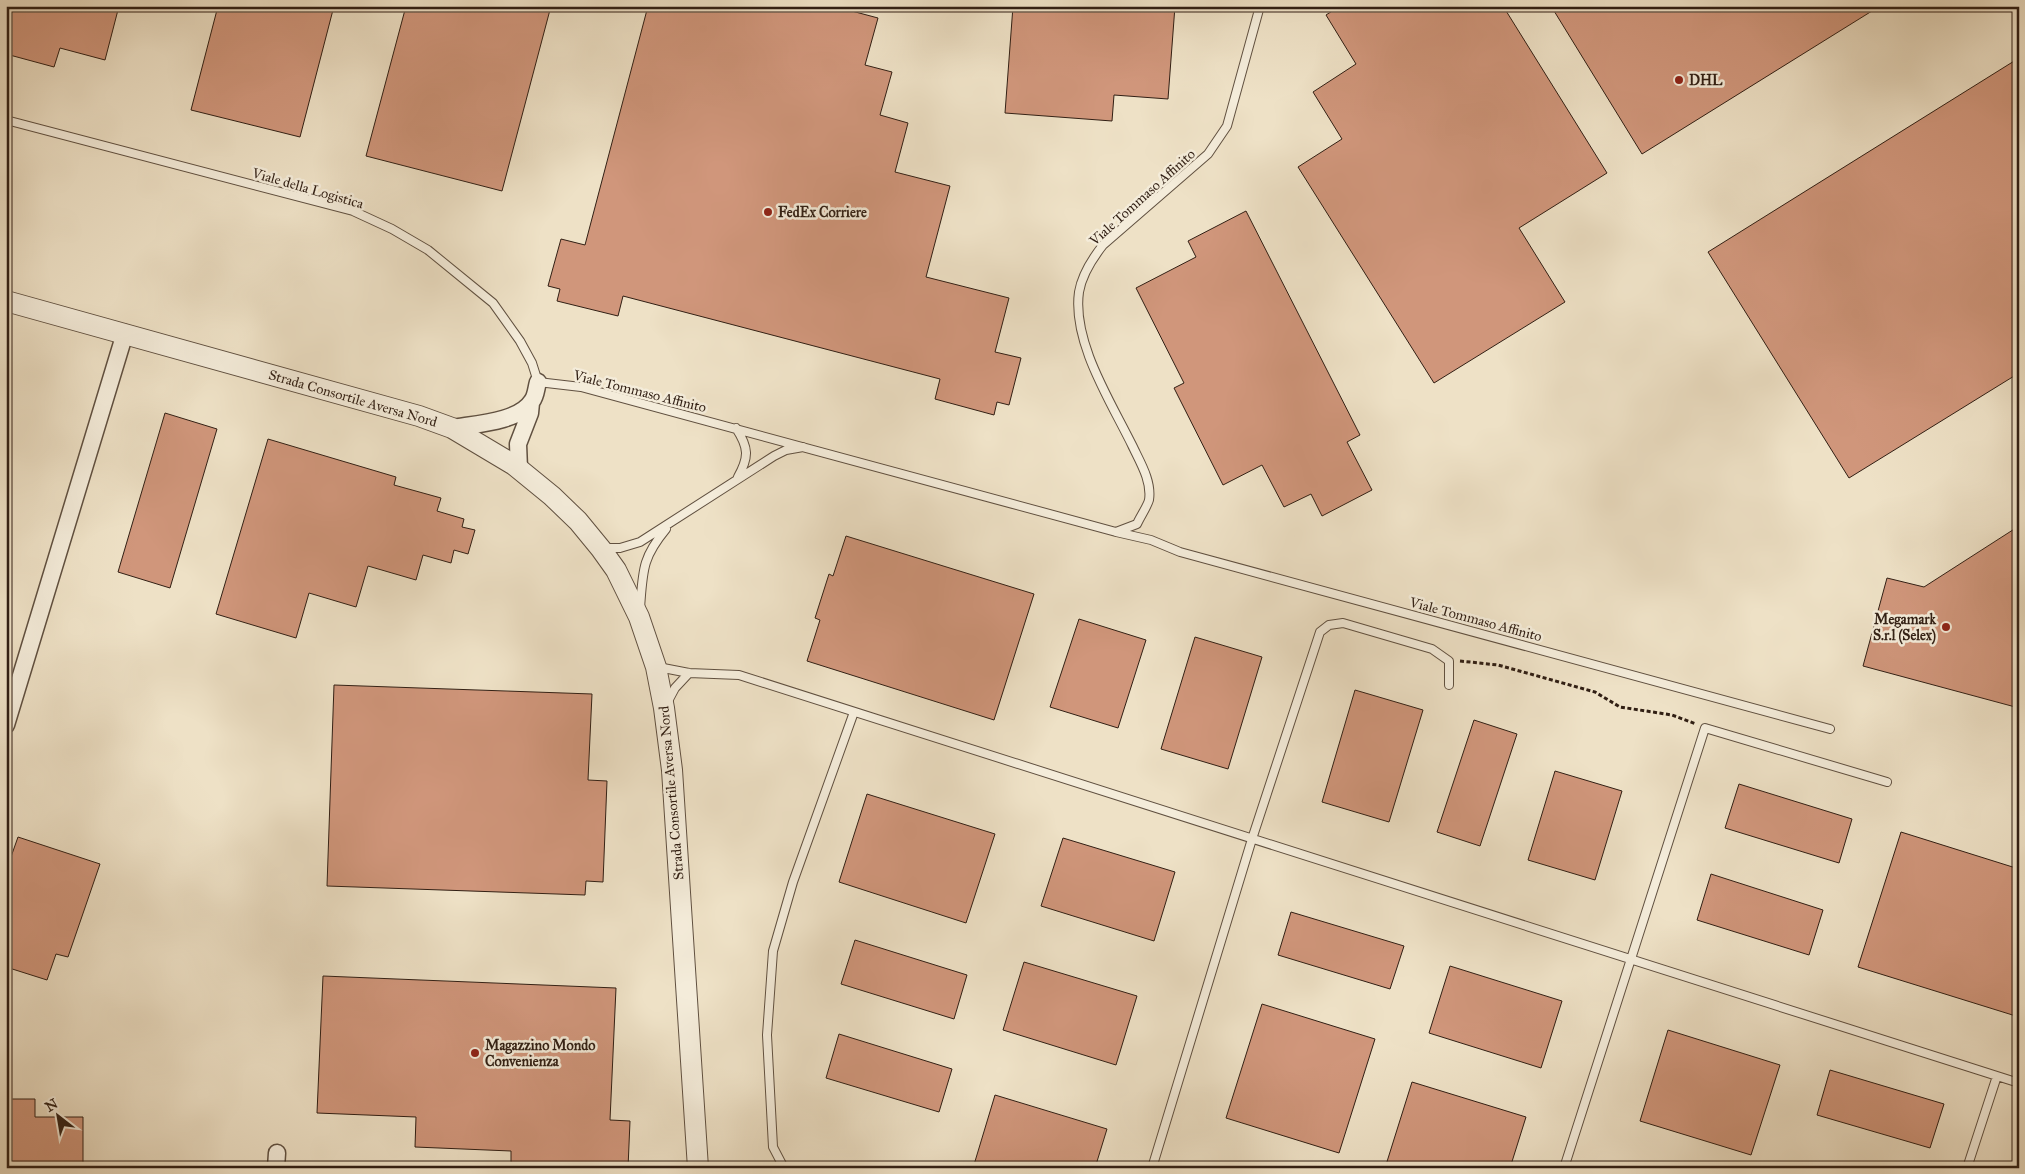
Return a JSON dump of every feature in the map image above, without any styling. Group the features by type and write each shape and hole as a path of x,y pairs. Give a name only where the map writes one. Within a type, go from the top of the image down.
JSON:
{"street":[{"name":"Strada Consortile Aversa Nord","path":"6,301 328,390 419,416 452,428 519,469 552,496 578,521 601,548 616,570 639,617 656,667 664,708 672,770 698,1168"},
{"path":"6,725 125,333"},
{"path":"452,428 513,416 523,411 535,397 538,382"},
{"path":"519,469 518,444 530,413 531,403"}],"lane":[{"name":"Viale Tommaso Affinito","path":"1116,532 1137,524 1149,500 1146,474 1101,382 1085,340 1079,315 1079,291 1089,262 1103,245 1208,154 1227,126 1260,6"},
{"name":"Viale della Logistica","path":"6,120 353,211 392,229 428,250 493,303 520,341 532,364 538,382"},
{"name":"Viale Tommaso Affinito","path":"538,382 581,387 736,428 1151,540 1180,552 1830,729"},
{"path":"736,428 744,444 746,462 737,478"},
{"name":"Viale Tommaso Affinito","path":"601,548 620,548 640,542 737,478 786,450 805,447"},
{"name":"Viale Tommaso Affinito","path":"639,617 645,560 652,546 671,523"},
{"path":"1152,1168 1252,838 1320,632 1329,625 1343,623 1432,649 1449,661 1449,685"},
{"path":"656,667 689,673 739,675 2019,1083"},
{"path":"664,708 675,688 689,673"},
{"path":"784,1168 773,1147 767,1035 774,952 793,882 854,712"},
{"path":"1564,1168 1705,728 1887,782"},
{"path":"1967,1168 1997,1076"}],"path":[{"path":"1449,661 1498,665 1595,692 1620,707 1672,715 1705,728"}],"building":[{"path":"6,6 119,6 105,60 60,48 54,67 6,54"},
{"path":"218,6 334,6 300,137 191,110"},
{"path":"406,6 551,6 502,191 366,156"},
{"name":"FedEx Corriere","path":"648,6 833,6 878,18 865,65 892,72 880,115 908,123 895,172 950,186 926,277 1009,298 995,352 1021,358 1009,405 997,402 994,415 935,399 940,379 623,296 618,316 557,301 560,289 548,286 561,239 585,245"},
{"path":"1013,6 1175,6 1168,99 1114,95 1112,121 1005,113"},
{"path":"1340,6 1503,6 1607,173 1519,228 1565,302 1434,383 1298,167 1342,139 1313,92 1356,64 1326,15"},
{"name":"DHL","path":"1551,6 1880,6 1642,154"},
{"path":"2019,58 2019,373 1849,478 1708,252"},
{"path":"1246,211 1360,435 1347,442 1372,490 1322,516 1311,494 1284,507 1262,465 1223,485 1174,388 1184,383 1136,288 1196,257 1188,241"},
{"path":"165,413 217,429 170,588 118,572"},
{"path":"268,439 396,477 394,485 441,498 437,511 464,519 462,527 475,530 468,554 454,550 451,563 423,555 416,580 368,566 356,607 309,593 296,638 216,614"},
{"name":"Megamark S.r.l (Selex)","path":"2019,526 2019,708 1863,666 1887,578 1924,587"},
{"path":"846,536 1034,594 994,720 807,661 820,620 815,618 829,574 833,576"},
{"path":"1079,619 1146,640 1118,728 1050,707"},
{"path":"1195,637 1262,657 1228,769 1161,749"},
{"path":"334,685 592,694 588,780 607,781 603,882 586,881 585,895 327,886"},
{"path":"1355,690 1423,710 1389,822 1322,802"},
{"path":"1474,720 1517,734 1480,846 1437,832"},
{"path":"1555,771 1622,791 1595,880 1528,860"},
{"path":"1739,784 1852,819 1839,863 1725,828"},
{"path":"867,794 995,834 966,923 839,882"},
{"path":"1901,832 2019,869 2019,1017 1858,967"},
{"path":"18,837 100,864 68,957 56,954 47,980 6,967 6,871"},
{"path":"1063,838 1175,872 1154,941 1041,906"},
{"path":"1711,874 1823,910 1809,955 1697,920"},
{"path":"1291,912 1404,946 1390,989 1278,955"},
{"path":"855,940 967,975 954,1019 841,984"},
{"path":"1024,962 1137,996 1116,1065 1003,1030"},
{"path":"1450,966 1562,1001 1541,1068 1429,1033"},
{"path":"323,976 616,988 610,1120 630,1121 628,1168 511,1168 511,1151 415,1147 416,1117 317,1113"},
{"path":"1262,1004 1375,1039 1339,1153 1226,1118"},
{"path":"1668,1030 1780,1065 1751,1155 1640,1121"},
{"path":"839,1034 952,1069 939,1112 826,1078"},
{"path":"1830,1070 1944,1104 1930,1148 1817,1115"},
{"path":"1412,1082 1526,1117 1510,1168 1385,1168"},
{"path":"995,1095 1107,1129 1095,1168 973,1168"},
{"path":"6,1099 35,1099 35,1117 83,1117 83,1168 6,1168"}],"place":[{"name":"DHL","path":"1679,80"},
{"name":"FedEx Corriere","path":"768,212"},
{"name":"Megamark S.r.l (Selex)","path":"1946,627"},
{"name":"Magazzino Mondo Convenienza","path":"475,1053"}]}
